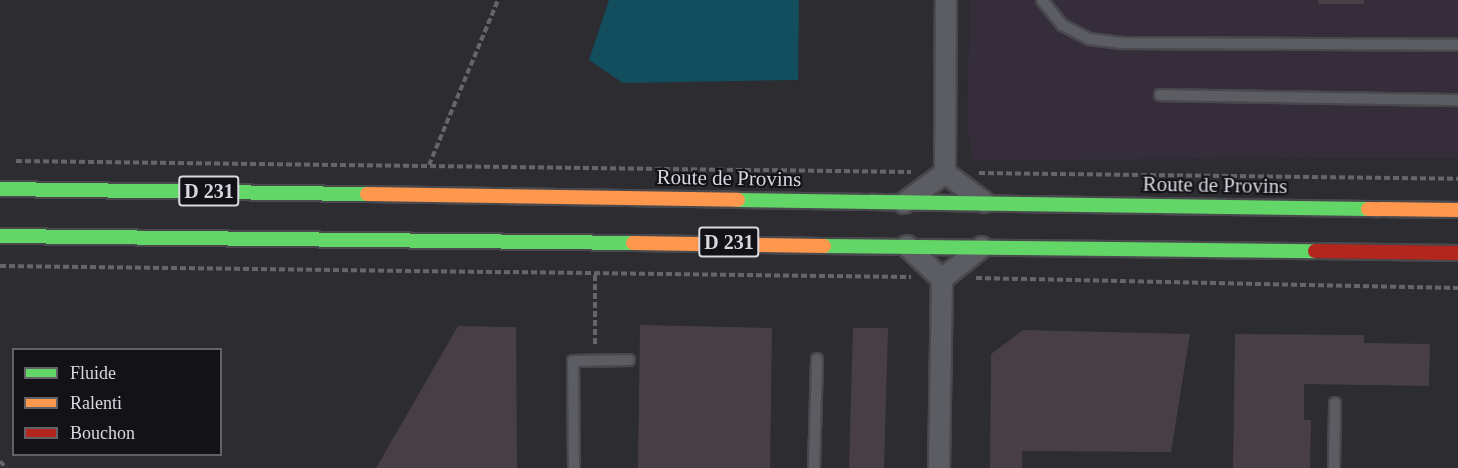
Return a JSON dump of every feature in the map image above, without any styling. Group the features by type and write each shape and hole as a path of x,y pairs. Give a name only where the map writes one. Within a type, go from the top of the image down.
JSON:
{"main road":[{"name":"Route de Provins","path":"0,189 418,192 904,203 1458,210"},
{"name":"D 231","path":"0,236 904,244 1458,253"}],"street":[{"path":"945,173 946,0"},
{"path":"904,203 945,173"},
{"path":"945,173 987,204"},
{"path":"904,244 942,279 939,468"},
{"path":"942,279 984,245"}],"lane":[{"path":"1042,0 1062,25 1089,39 1125,44 1458,45"},
{"path":"1160,95 1458,100"},
{"path":"814,468 817,359"},
{"path":"574,468 573,361 628,360"},
{"path":"1334,468 1335,403"}],"path":[{"path":"429,165 498,0"},
{"path":"4,161 1458,179"},
{"path":"0,266 942,279"},
{"path":"595,275 595,361"},
{"path":"974,278 1458,288"},
{"path":"0,461 6,468"}],"shaded area":[{"path":"970,0 1458,0 1458,158 972,160 967,124"}],"water":[{"path":"609,0 799,0 798,80 623,83 589,60"}],"building":[{"path":"1318,0 1364,0 1364,4 1318,4"},
{"path":"640,325 772,328 770,468 638,468"},
{"path":"458,326 516,327 517,468 376,468"},
{"path":"853,328 888,328 884,468 849,468"},
{"path":"1023,330 1190,334 1171,452 1022,451 1022,468 990,468 991,354"},
{"path":"1235,334 1364,335 1364,343 1430,344 1429,386 1304,384 1304,420 1311,420 1310,468 1233,468"}],"traffic: fast":[{"path":"0,189 367,194"},
{"path":"738,200 1368,209"},
{"path":"0,236 633,243"},
{"path":"824,246 1315,251"}],"traffic: slow":[{"path":"367,194 738,200"},
{"path":"1368,209 1458,210"},
{"path":"633,243 824,246"}],"traffic: jam":[{"path":"1315,251 1458,253"}]}
